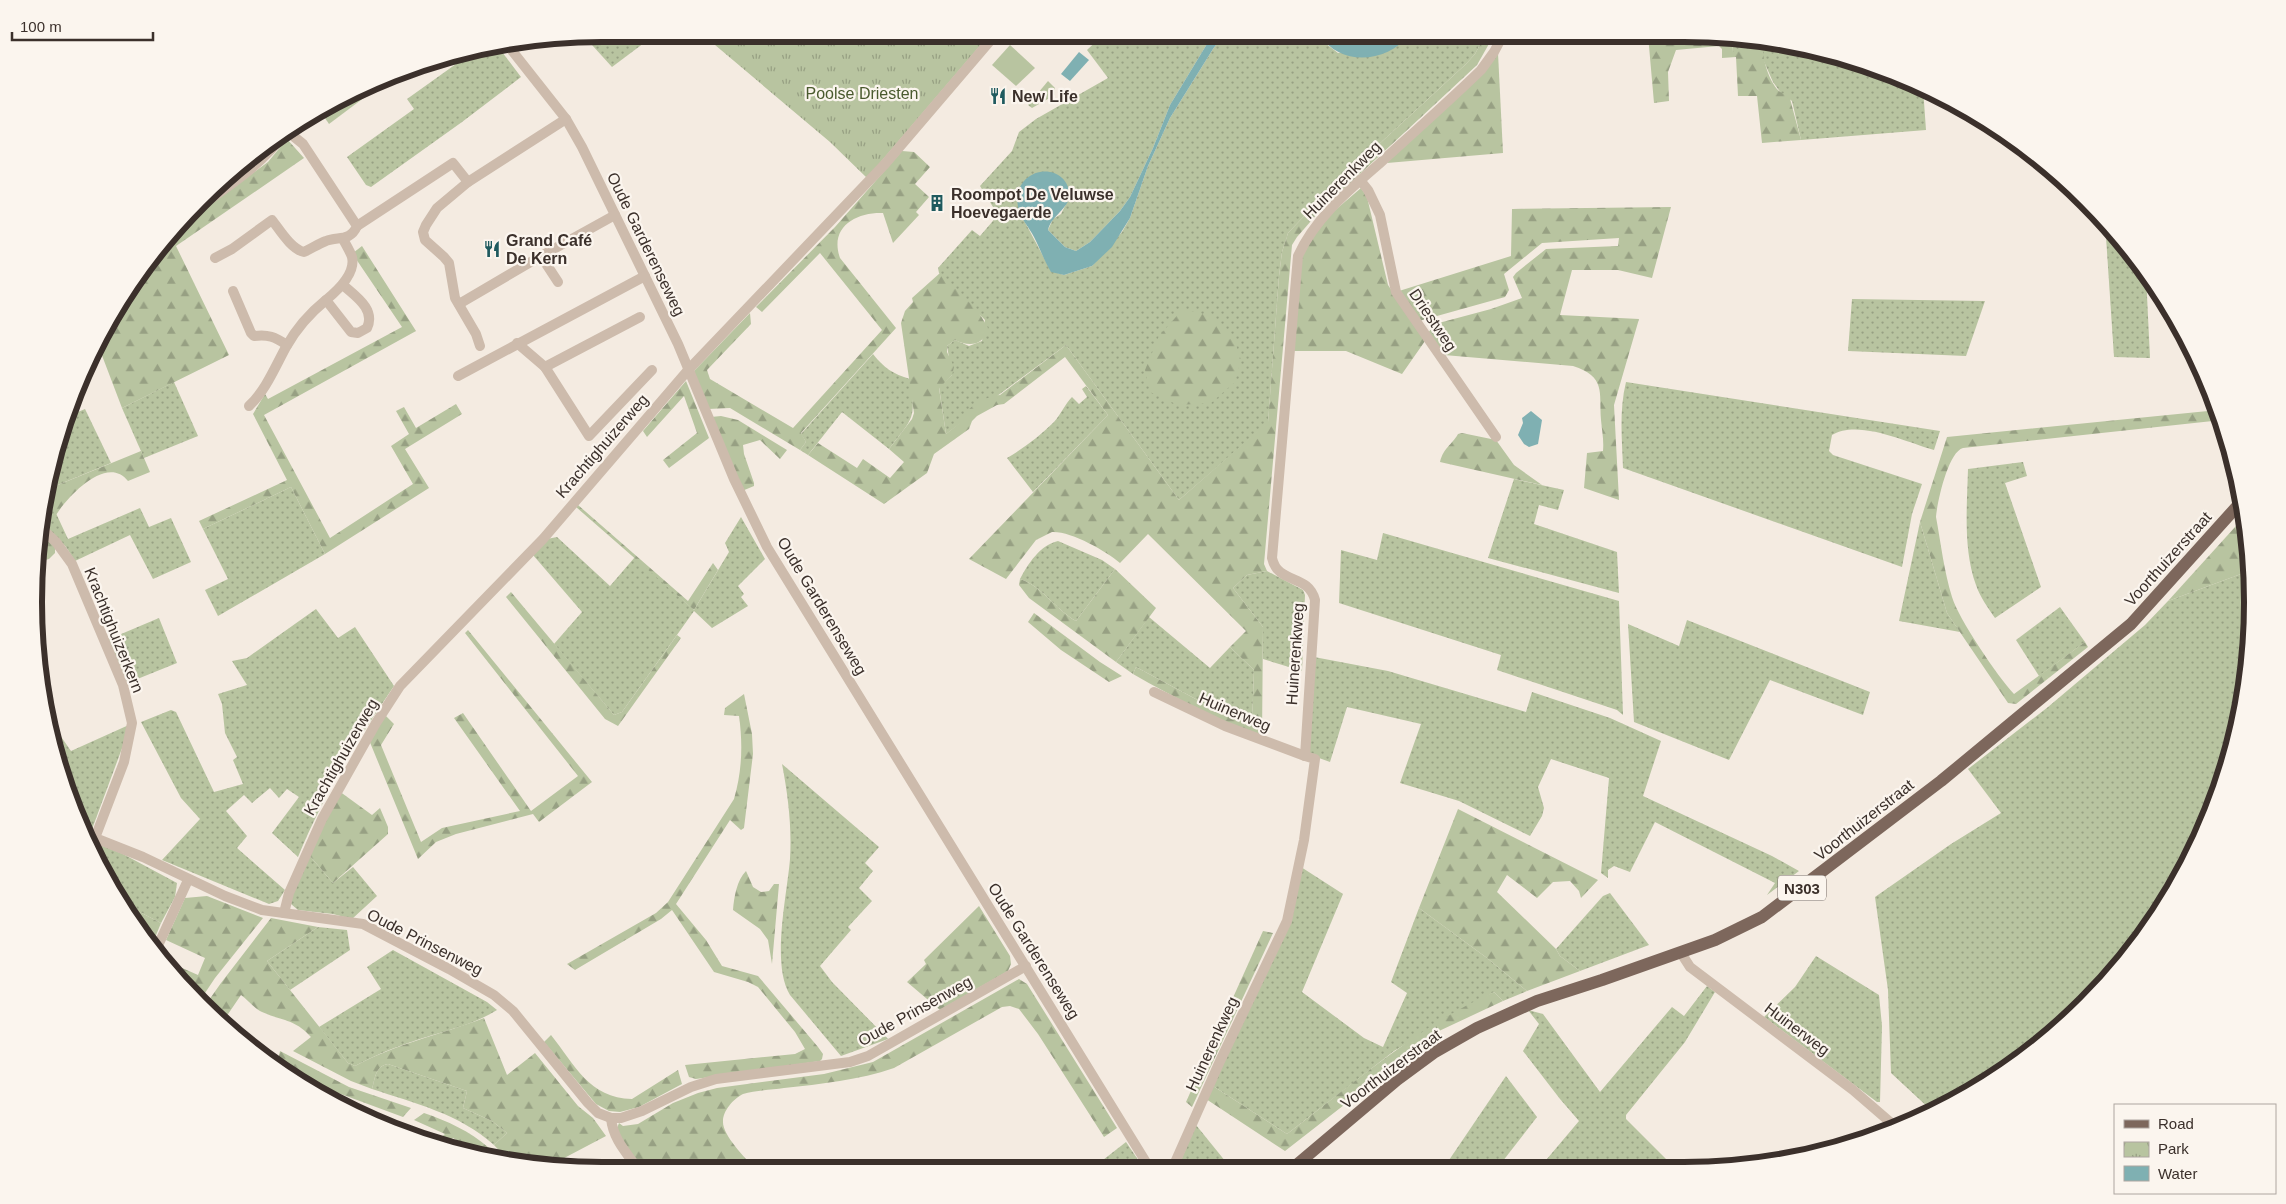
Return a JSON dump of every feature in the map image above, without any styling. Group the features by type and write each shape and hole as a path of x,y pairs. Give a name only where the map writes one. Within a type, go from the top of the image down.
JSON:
{"main road":[{"name":"Voorthuizerstraat","path":"1300,1162 1397,1080 1435,1052 1477,1028 1537,1001 1673,952 1714,940 1762,918 1941,781 2131,624 2236,508"}],"street":[{"name":"Krachtighuizerweg","path":"284,913 289,893 322,819 376,723 400,686 543,539 688,369 885,164 989,42"},
{"name":"Huinerenkweg","path":"1175,1162 1220,1061 1287,920 1304,840 1315,759 1305,756 1315,600 1307,585 1282,575 1274,568 1272,558 1298,256 1306,238 1319,221 1360,180 1481,70 1499,42"},
{"name":"Oude Garderenseweg","path":"511,50 566,119 582,147 688,369 734,479 767,547 1146,1162"},
{"path":"480,346 476,334 455,298 449,263 425,240 424,232 426,225 437,208 468,182 566,119"},
{"path":"293,136 303,144 357,226"},
{"path":"225,189 250,171 274,149"},
{"path":"215,258 232,249 272,220 300,251 307,251 331,239 343,239 355,230 357,226 453,163 468,182"},
{"name":"Driestweg","path":"1360,180 1368,190 1380,215 1396,292 1496,437"},
{"path":"459,304 615,215"},
{"path":"249,406 258,397 287,345 306,319 343,285 352,263 352,258 343,239"},
{"path":"541,256 558,282"},
{"path":"458,376 644,276"},
{"path":"326,300 351,332 358,333 367,328 369,317 364,304 343,285"},
{"path":"233,291 254,336 274,337 287,345"},
{"path":"546,367 640,317"},
{"path":"517,343 546,367 589,436 652,370"},
{"name":"Krachtighuizerkern","path":"47,533 56,542 72,564 123,685 132,724 124,762 95,838"},
{"name":"Huinerweg","path":"1154,692 1225,726 1305,756"},
{"name":"Oude Prinsenweg","path":"95,838 143,858 188,880 262,910 364,924 494,995 513,1011 588,1103 598,1113 611,1118 629,1116 716,1078 825,1066 868,1056 1026,966"},
{"path":"159,944 188,880"},
{"name":"Huinerweg","path":"1673,952 1690,967 1853,1090 1890,1122"},
{"path":"611,1118 612,1130 633,1162"}],"green space":[{"path":"595,42 645,42 612,67 592,45"},
{"name":"Poolse Driesten","path":"711,42 983,42 867,178 830,142"},
{"path":"1096,42 1208,42 1170,105 1153,148 1130,197 1120,211 1090,242 1076,251 1065,247 1048,230 1053,219 1061,214 1071,194 1063,180 1019,211 1051,271 1064,275 1092,266 1122,232 1130,218 1148,166 1170,118 1218,42 1324,42 1338,53 1403,42 1481,42 1475,54 1466,64 1326,193 1288,233 1282,252 1279,276 1268,423 1179,500 1066,345 946,434 939,387 952,375 947,346 955,340 969,346 982,341 985,320 939,273 938,268 972,230 980,236 998,215 980,186 1012,151 1019,132 1036,119 1108,78 1087,50"},
{"path":"1481,42 1490,42 1477,65 1318,213 1292,245 1264,564 1267,571 1247,575 1233,588 1263,627 1262,737 1196,708 1133,674 1136,667 1205,704 1252,725 1254,670 1230,647 1246,631 1148,534 1120,563 1078,538 1052,532 1036,540 1006,579 969,559 1108,415 1065,357 1004,404 997,405 977,416 972,421 969,429 934,454 927,473 884,504 808,455 818,443 857,468 863,459 890,478 904,462 889,449 912,419 914,413 901,323 905,311 913,302 912,298 940,273 978,311 988,328 986,334 979,342 966,344 955,340 947,346 947,352 954,367 952,375 939,388 946,434 961,422 966,412 976,404 982,400 1000,395 1066,345 1179,500 1268,422 1279,276 1282,252 1288,233 1326,193 1475,54"},
{"path":"1649,42 1733,45 1733,52 1763,48 1766,66 1774,85 1782,93 1789,95 1801,140 1762,143 1757,96 1738,96 1736,57 1722,58 1722,49 1719,46 1676,50 1668,72 1669,101 1654,103"},
{"path":"1010,45 1035,68 1016,86 992,65"},
{"path":"1733,45 1793,53 1864,72 1898,85 1924,97 1926,130 1801,140 1792,101 1781,93 1773,82 1762,57 1733,52"},
{"path":"502,52 521,77 371,187 366,185 347,157 414,109 407,99 460,61 493,53"},
{"path":"1498,53 1503,153 1387,163"},
{"path":"1048,81 1055,88 1055,95 1032,108 1028,105"},
{"path":"370,93 329,124 324,116"},
{"path":"287,139 304,158 176,246 229,355 122,408 101,353 117,322 158,261 202,211 268,162"},
{"path":"902,151 914,152 930,167 915,184 929,197 916,212 919,215 893,243 883,213 863,215 855,219 847,224 838,238 840,258 896,328 801,433 806,442 800,450 730,408 708,409 694,371 750,313 751,324 707,370 710,379 793,428 882,330 820,253 762,312 756,307 835,227"},
{"path":"1361,188 1367,197 1388,285 1425,341 1402,374 1346,351 1293,351 1302,248 1333,212"},
{"path":"1671,207 1652,278 1618,270 1572,270 1560,315 1639,319 1614,405 1619,500 1584,488 1587,453 1603,451 1599,386 1591,375 1573,366 1444,355 1428,333 1435,324 1491,309 1522,298 1513,277 1546,249 1618,246 1619,238 1542,243 1504,274 1509,290 1505,297 1419,321 1399,291 1511,256 1512,209"},
{"path":"2106,234 2147,288 2150,358 2114,357"},
{"path":"362,246 416,331 264,415 330,538 413,484 391,446 409,434 396,411 404,407 416,428 456,404 462,414 405,449 429,488 325,554 291,487 203,529 199,521 287,480 253,414 265,394 268,399 402,327 354,256 353,253"},
{"path":"1852,299 1985,301 1966,356 1848,351"},
{"path":"1183,309 1214,317 1233,336 1241,360 1235,382 1211,403 1178,405 1150,392 1145,370 1159,336"},
{"path":"873,354 889,370 910,379 913,410 904,430 889,449 842,412 808,455 800,450 806,442 801,434"},
{"path":"686,381 709,438 669,468 663,460 697,433 684,396 647,437 643,431"},
{"path":"174,382 198,436 144,458 122,408"},
{"path":"1626,382 1940,431 1934,450 1882,434 1855,429 1832,435 1829,451 1833,455 1922,484 1912,514 1902,567 1623,468 1622,414"},
{"path":"1086,386 1108,415 1033,492 1007,458 1032,442 1049,427 1072,397 1079,404 1087,397 1082,389"},
{"path":"85,409 111,463 55,486 62,457 75,413"},
{"path":"2210,411 2214,421 1963,448 1953,458 1944,479 1936,517 1945,567 1956,607 1998,675 2014,694 2085,642 2088,647 2016,704 2008,703 1947,613 1920,522 1947,437"},
{"path":"721,416 738,420 787,450 780,459 760,440 743,445 754,486 742,491 711,417"},
{"path":"1462,433 1496,440 1514,465 1542,485 1440,462 1458,434"},
{"path":"141,451 150,472 128,481 119,474 110,472 99,475 69,498 56,515 51,504 55,486"},
{"path":"2023,462 2027,476 2005,483 2041,587 1995,618 1978,589 1969,557 1967,542 1968,469"},
{"path":"1514,479 1564,490 1558,510 1539,505 1534,524 1617,552 1619,593 1488,558"},
{"path":"291,487 325,554 218,616 205,590 228,579 203,529"},
{"path":"51,503 68,539 140,508 149,527 171,518 191,562 153,579 130,535 75,561 66,547 47,527"},
{"path":"578,505 688,601 713,563 718,570 694,610 576,507"},
{"path":"741,517 765,559 738,586 744,594 741,597 748,606 712,628 694,611 622,712 614,715 554,644 582,612 533,555 547,539 557,537 610,586 635,557 694,610 729,552 725,543"},
{"path":"1920,522 1947,613 1960,632 1899,621"},
{"path":"2238,524 2242,574 2168,601"},
{"path":"1383,533 1619,601 1623,715 1617,710 1497,670 1501,655 1339,603 1341,550 1377,560"},
{"path":"46,537 55,545 55,553 49,559 44,560"},
{"path":"1058,541 1102,560 1115,569 1076,621 1042,592 1020,579 1031,561 1040,551"},
{"path":"1115,569 1156,608 1116,662 1029,598 1019,585 1020,579 1028,582 1076,621"},
{"path":"1267,571 1303,590 1305,595 1302,671 1263,659 1263,627 1233,588 1247,575"},
{"path":"2242,574 2242,639 2233,711 2214,782 2186,849 2169,882 2128,943 2080,998 2025,1046 1964,1087 1927,1106 1891,1073 1888,990 1875,897 1951,844 2001,813 1968,769 2048,707 2145,625 2168,601"},
{"path":"511,592 614,715 622,712 677,635 681,638 618,726 605,719 506,597"},
{"path":"2060,607 2085,642 2039,676 2016,640"},
{"path":"316,609 338,638 355,627 394,686 342,769 318,812 298,857 272,833 299,797 287,789 279,798 270,788 252,803 244,795 226,811 247,836 237,848 285,890 278,901 269,904 162,860 200,819 181,798 141,722 171,710 176,712 214,792 243,784 233,760 237,757 225,733 222,704 218,694 247,685 232,661 247,658"},
{"path":"1034,613 1122,676 1109,682 1061,650 1028,622"},
{"path":"1149,617 1210,668 1230,647 1254,670 1252,725 1205,704 1136,667 1133,674 1116,662"},
{"path":"159,618 177,663 125,684 107,640"},
{"path":"1687,620 1870,692 1863,715 1770,680 1729,760 1634,722 1628,624 1679,646"},
{"path":"468,630 592,782 539,822 533,814 456,834 436,842 418,859 369,740 385,715 394,724 381,745 421,842 442,828 520,811 454,718 463,713 531,811 578,776 465,633"},
{"path":"1314,657 1388,671 1526,712 1532,692 1610,718 1661,741 1643,796 1772,856 1799,871 1767,895 1775,883 1655,822 1630,872 1614,866 1608,870 1608,878 1601,873 1609,778 1551,759 1538,787 1544,808 1542,816 1530,836 1459,801 1400,783 1421,724 1347,707 1330,762 1308,754"},
{"path":"744,694 752,734 753,754 744,828 741,830 730,820 676,904 706,940 722,966 758,976 823,1054 820,1061 696,1079 689,1077 685,1065 795,1054 805,1049 795,1032 758,987 748,982 714,972 672,910 661,919 575,970 567,964 656,913 668,902 734,799 740,768 739,716 724,715 725,708"},
{"path":"131,724 92,830 72,782 58,733 71,751"},
{"path":"782,764 879,847 865,863 873,871 859,888 872,901 848,927 851,930 820,966 832,982 888,1039 841,1056 790,995 784,982 781,948 790,859 790,823"},
{"path":"339,791 372,815 380,808 388,827 388,834 333,883 309,855"},
{"path":"1458,809 1598,880 1581,898 1579,891 1570,881 1553,882 1537,898 1507,875 1497,892 1556,949 1560,956 1580,971 1527,991 1487,958 1419,908"},
{"path":"98,844 123,854 177,883 175,897 161,923 135,909 117,882"},
{"path":"309,855 333,883 353,867 377,896 352,919 333,914 298,910 291,904 291,899"},
{"path":"1301,867 1343,894 1302,992 1364,1038 1383,1047 1407,993 1391,982 1419,908 1487,958 1527,991 1503,1001 1494,992 1394,1051 1287,1134 1213,1086 1275,953"},
{"path":"746,871 753,887 761,892 769,891 774,884 779,884 772,964 768,940 760,929 733,910 738,884"},
{"path":"1610,893 1649,945 1580,971 1560,956 1556,949 1603,896"},
{"path":"207,896 263,918 203,995 176,966 198,975 205,958 166,940 185,898"},
{"path":"979,906 1010,956 1011,964 1008,971 940,1010 907,982 926,964 924,960"},
{"path":"135,909 161,923 155,938"},
{"path":"271,918 318,927 267,961 348,1063 355,1066 403,1045 484,1018 507,1075 535,1053 578,1106 593,1118 606,1136 561,1160 501,1152 494,1145 507,1133 492,1121 463,1108 467,1091 388,1064 380,1067 378,1070 372,1089 351,1081 293,1051 311,1037 288,1021 259,1011 241,995 226,1017 209,1000"},
{"path":"318,927 347,930 350,950 290,990 267,961"},
{"path":"1263,931 1273,933 1192,1107 1186,1102"},
{"path":"393,950 487,1002 497,1010 469,1023 395,1048 355,1066 348,1063 319,1027 381,989 367,967"},
{"path":"1816,956 1879,995 1882,1026 1880,1102 1877,1102 1764,1017 1795,987"},
{"path":"1019,979 1027,984 1117,1128 1104,1137 1038,1034 1019,1009 1010,1006 1002,1007 894,1068 854,1079 753,1092 739,1096 727,1109 723,1121 726,1133 749,1162 636,1162 616,1131 619,1123 623,1126 638,1124 673,1103 698,1093 717,1088 824,1074 873,1062"},
{"path":"1707,986 1715,992 1685,1042 1626,1115 1626,1119 1669,1162 1544,1162 1579,1121 1523,1051 1539,1024 1528,1010 1543,1014 1600,1092 1672,1007 1684,1016"},
{"path":"1494,992 1503,1001 1439,1031 1285,1151 1206,1099 1213,1086 1287,1134 1413,1038 1439,1021"},
{"path":"551,1035 584,1078 605,1093 632,1099 678,1070 682,1084 639,1107 620,1112 609,1111 596,1104 544,1042"},
{"path":"280,1051 349,1087 411,1108 403,1117 330,1090 278,1058"},
{"path":"388,1064 467,1091 463,1108 492,1121 507,1133 494,1145 481,1134 452,1117 372,1089 378,1070 380,1067"},
{"path":"1506,1076 1537,1117 1502,1162 1448,1162"},
{"path":"424,1113 441,1119 474,1136 489,1148 487,1150 461,1143 453,1138 450,1140 441,1137 445,1134 414,1120"},
{"path":"1196,1125 1226,1162 1180,1162"},
{"path":"1126,1142 1140,1162 1100,1162"}],"water":[{"path":"1208,42 1218,42 1170,118 1148,166 1130,218 1112,247 1092,266 1064,275 1051,272 1019,211 1018,193 1023,183 1031,176 1041,172 1051,172 1060,176 1067,185 1070,197 1052,221 1048,230 1065,247 1076,251 1090,242 1120,211 1130,197 1153,148 1170,105"},
{"path":"1326,42 1402,42 1389,51 1364,58 1339,52"},
{"path":"1079,52 1089,60 1070,81 1061,74"},
{"path":"1531,411 1542,420 1538,444 1529,447 1524,444 1518,435 1523,423 1522,418"}],"place":[{"name":"New Life","path":"998,96"},
{"name":"Roompot De Veluwse Hoevegaerde","path":"937,203"},
{"name":"Grand Café De Kern","path":"492,249"}]}
